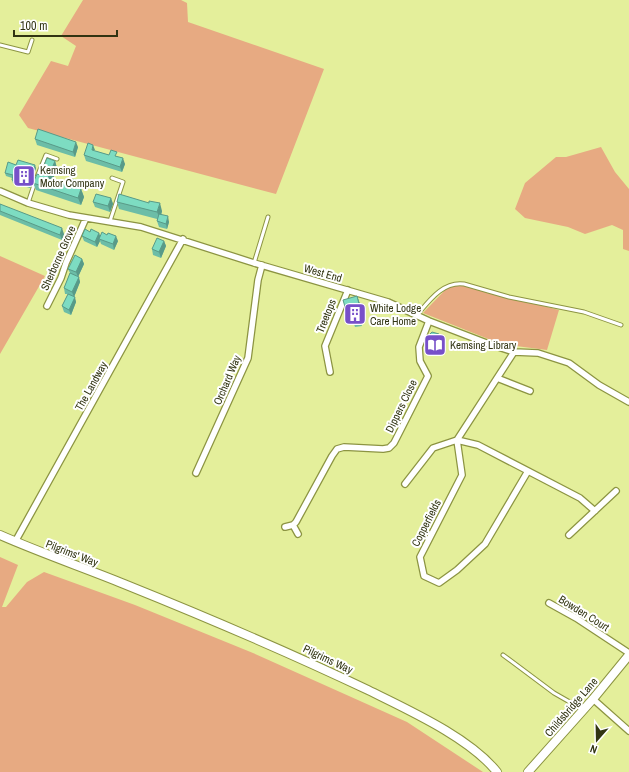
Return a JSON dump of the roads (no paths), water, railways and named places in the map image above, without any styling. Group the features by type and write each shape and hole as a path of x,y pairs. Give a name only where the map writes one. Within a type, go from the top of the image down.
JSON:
{"street":[{"name":"West End","path":"0,192 28,203 69,215 141,227 183,239 254,263 388,302 429,321 489,344 514,352 538,353 569,363 599,385 629,402"},
{"name":"Sherborne Grove","path":"47,306 61,278 86,218"},
{"name":"The Landway","path":"15,542 183,239"},
{"name":"Orchard Way","path":"196,473 248,358 258,280 262,265"},
{"name":"Treetops","path":"330,372 325,346 348,290"},
{"name":"Dippers Close","path":"293,525 337,449 344,447 383,449 389,448 394,443 428,376 420,361 419,347 429,321"},
{"path":"457,440 514,352"},
{"path":"497,378 530,391"},
{"path":"405,484 434,448 457,440 478,444 580,498 595,511"},
{"name":"Copperfields","path":"457,440 462,475 420,557 424,576 440,583 457,570 485,544 528,471"},
{"path":"569,535 616,491"},
{"path":"285,527 293,525 298,534"},
{"name":"Pilgrims' Way","path":"0,535 136,589"},
{"name":"Pilgrims Way","path":"136,589 302,659 414,713 456,738 489,762 497,772"},
{"name":"Bowden Court","path":"549,603 576,618 629,654"},
{"name":"Childsbridge Lane","path":"528,772 593,699 629,654"},
{"path":"593,699 629,731"}],"lane":[{"path":"0,45 28,52 32,40"},
{"path":"28,203 46,155 57,159"},
{"path":"110,221 123,182 112,178"},
{"path":"254,263 268,217"},
{"path":"417,315 438,292 456,283 509,297 584,312 621,326"},
{"path":"503,655 554,693 583,709"}],"place":[{"name":"Kemsing Motor Company","path":"24,176"},
{"name":"White Lodge Care Home","path":"355,314"},
{"name":"Kemsing Library","path":"435,345"}]}
